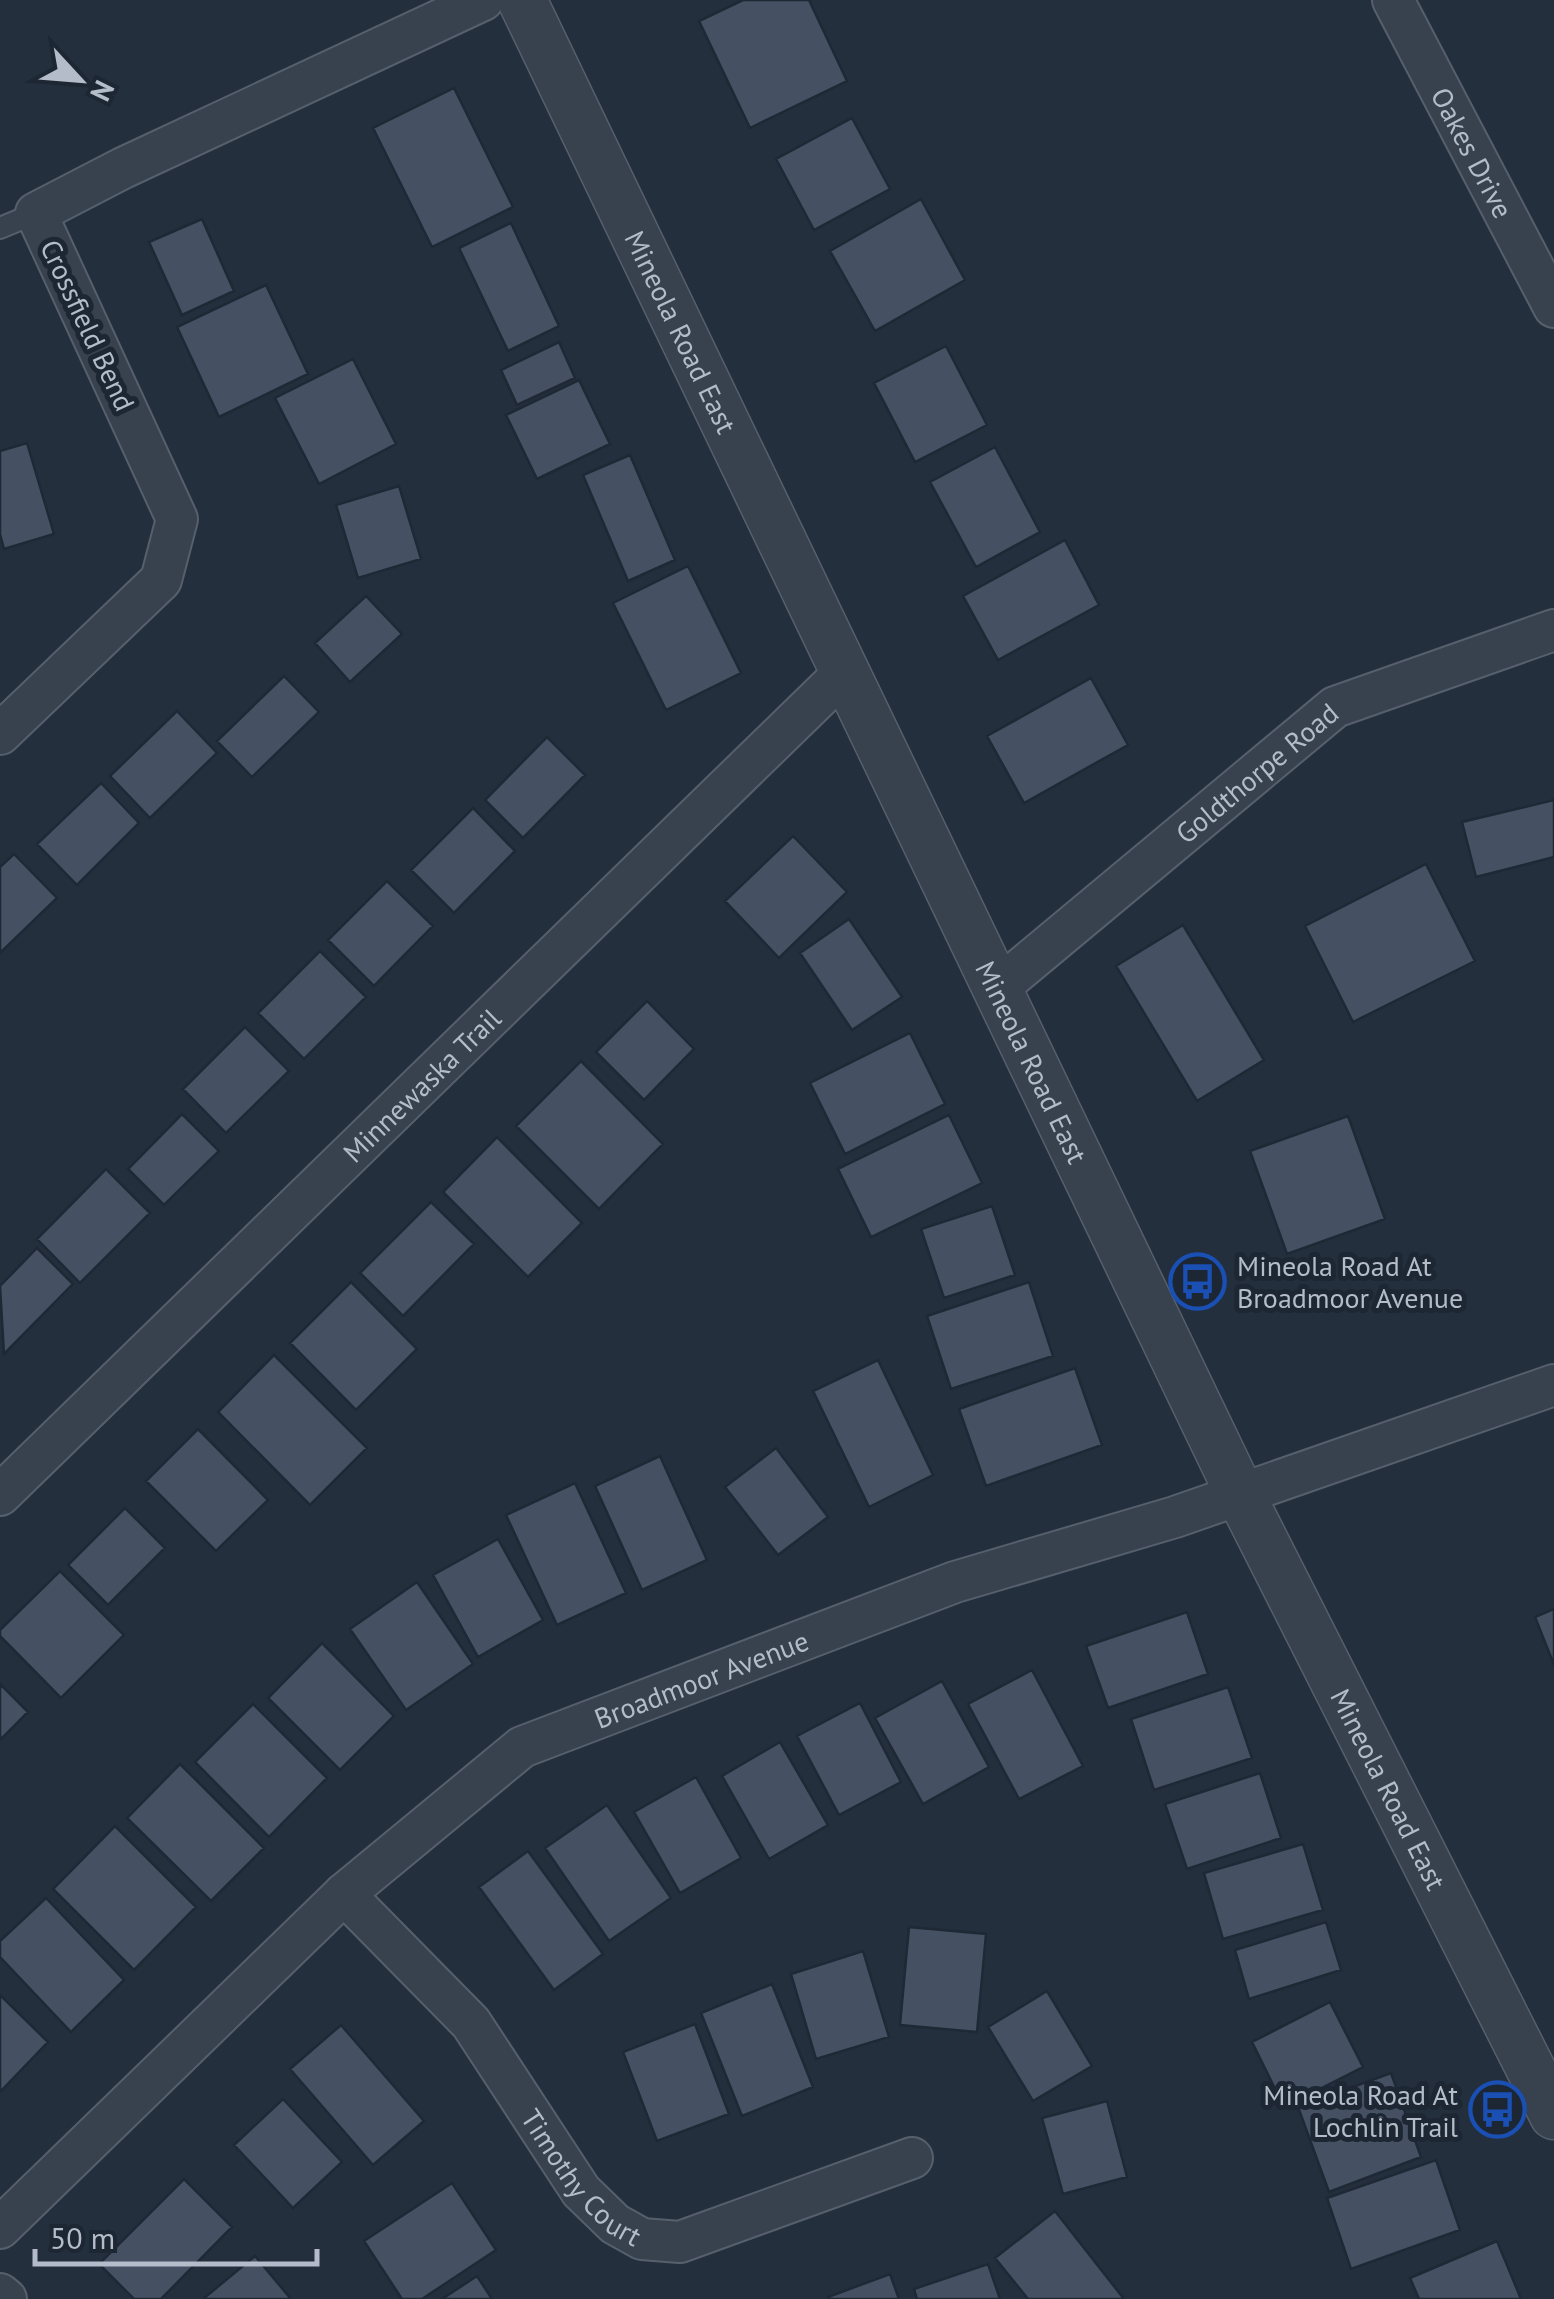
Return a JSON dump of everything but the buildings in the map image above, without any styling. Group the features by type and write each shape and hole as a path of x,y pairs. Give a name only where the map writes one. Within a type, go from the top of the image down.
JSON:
{"street":[{"name":"Crossfield Bend","path":"0,734 161,580 177,519 18,220 484,0"},
{"name":"Mineola Road East","path":"522,0 1240,1494 1550,2096"},
{"name":"Oakes Drive","path":"1393,0 1554,307"},
{"name":"Goldthorpe Road","path":"999,987 1336,708 1554,630"},
{"name":"Minnewaska Trail","path":"0,1495 844,674"},
{"name":"Broadmoor Avenue","path":"0,2228 344,1894 522,1747 955,1582 1240,1494 1554,1385"},
{"name":"Timothy Court","path":"344,1894 471,2022 581,2190 615,2224 642,2239 680,2242 912,2158"},
{"path":"0,2294 6,2299"}],"place":[{"name":"Mineola Road At Broadmoor Avenue","path":"1198,1281"},
{"name":"Mineola Road At Lochlin Trail","path":"1497,2110"}]}
